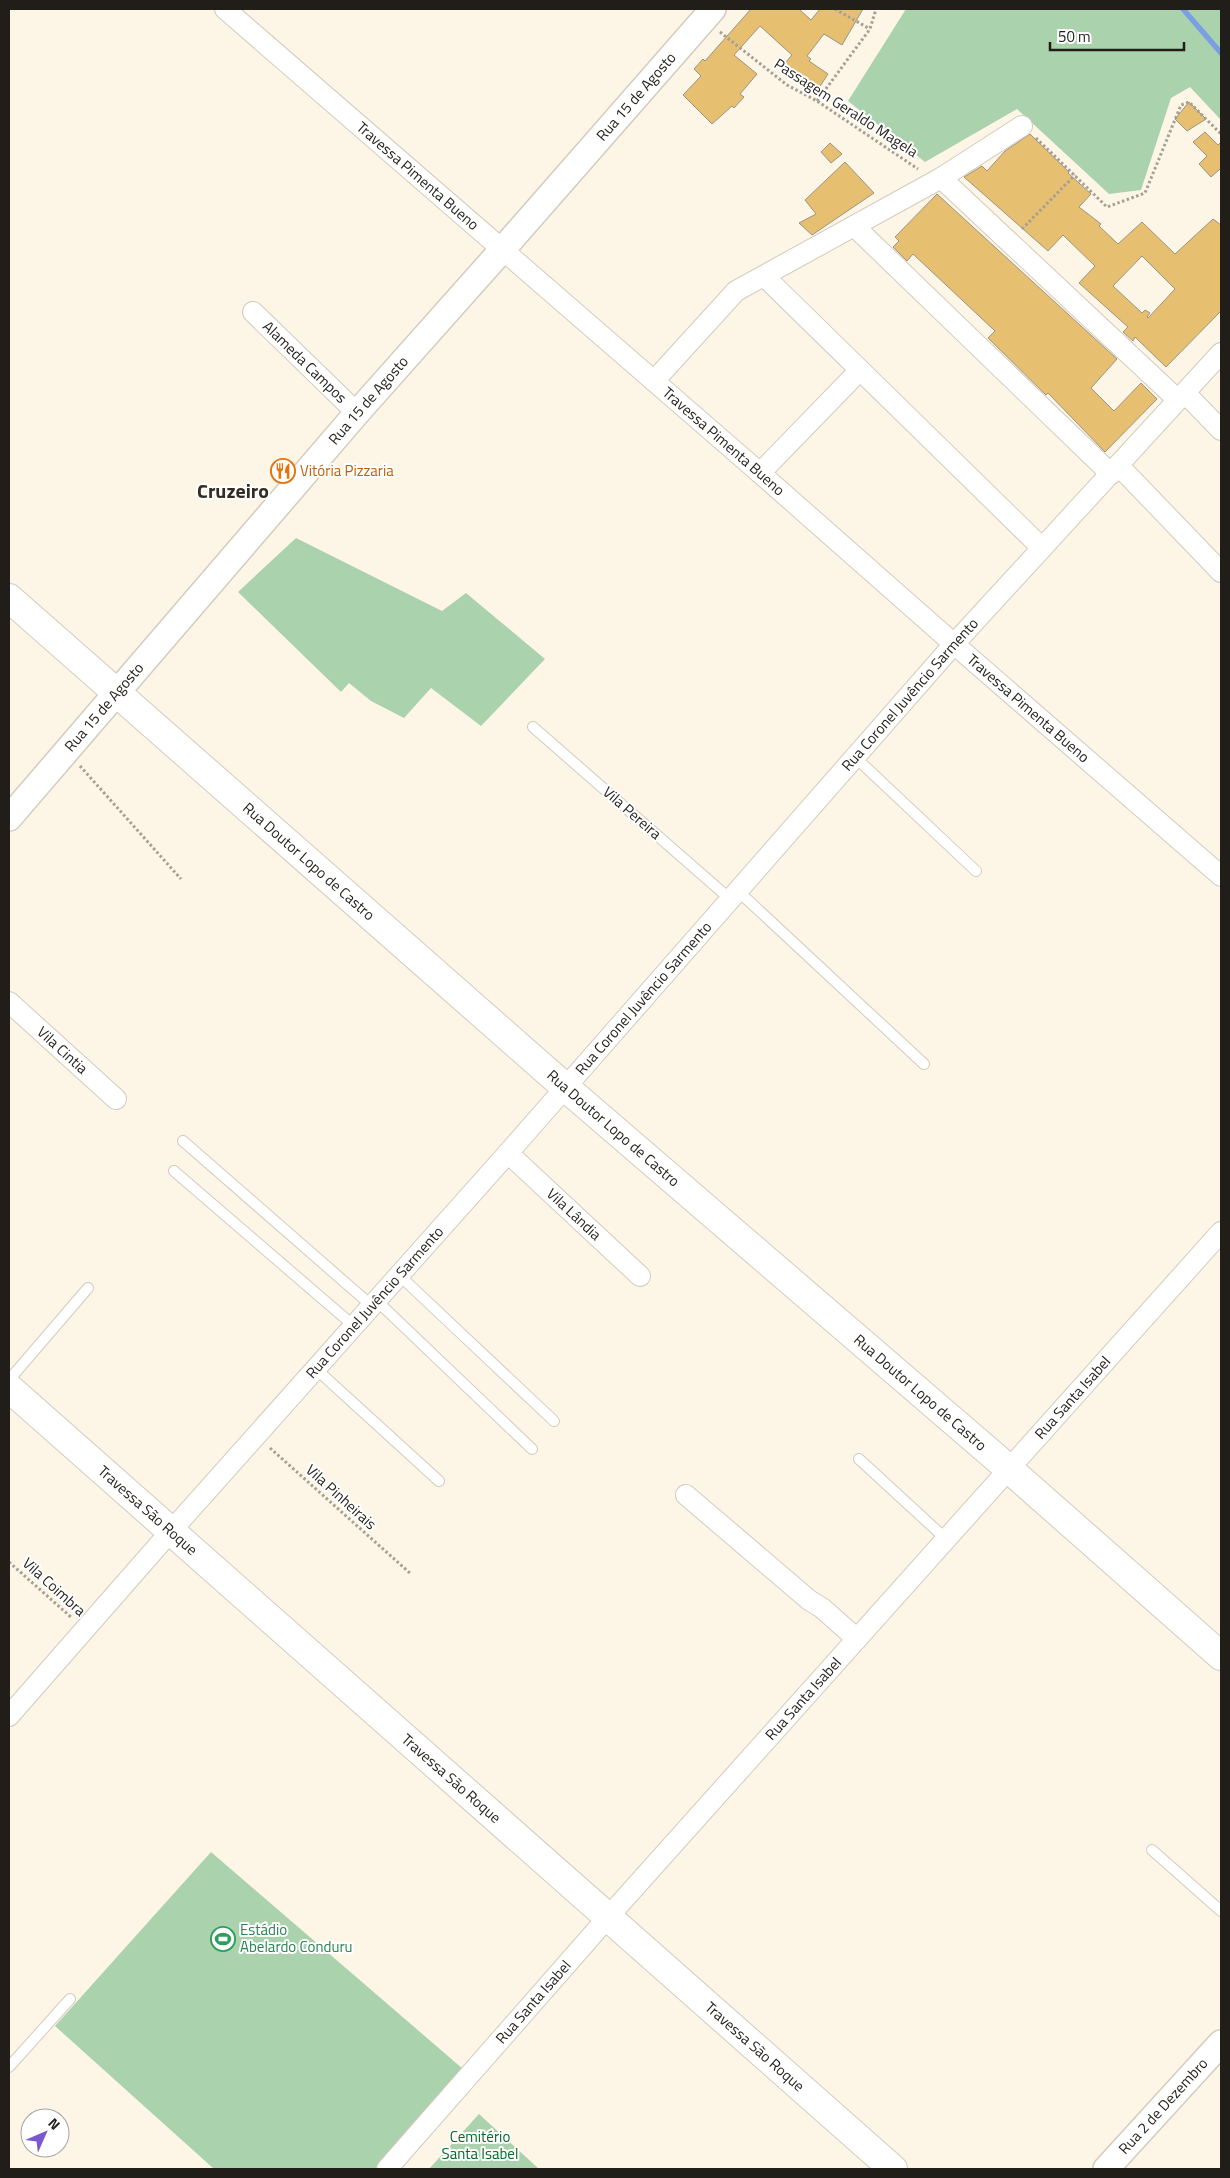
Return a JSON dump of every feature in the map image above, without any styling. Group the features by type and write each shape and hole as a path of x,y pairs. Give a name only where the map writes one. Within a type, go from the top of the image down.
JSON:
{"main road":[{"name":"Rua Doutor Lopo de Castro","path":"9,598 565,1087 1009,1469 1221,1656"},
{"name":"Travessa São Roque","path":"9,1388 609,1916 893,2169"}],"street":[{"name":"Travessa Pimenta Bueno","path":"225,9 760,472 1221,876"},
{"name":"Rua 15 de Agosto","path":"9,818 357,414 708,14"},
{"path":"654,381 736,291 941,178 1022,126"},
{"path":"941,178 1182,397 1221,430"},
{"path":"854,226 1221,572"},
{"path":"764,276 1042,548"},
{"name":"Alameda Campos","path":"253,312 357,414"},
{"name":"Rua Coronel Juvêncio Sarmento","path":"9,1716 508,1153 954,644 1221,353"},
{"path":"760,472 860,370"},
{"name":"Vila Cintia","path":"9,1002 116,1099"},
{"name":"Vila Lândia","path":"508,1153 640,1276"},
{"name":"Rua Santa Isabel","path":"388,2169 609,1916 1221,1232"},
{"path":"686,1495 809,1600 822,1608 856,1639"},
{"name":"Rua 2 de Dezembro","path":"1106,2169 1221,2044"}],"lane":[{"name":"Vila Pereira","path":"533,727 733,895 924,1064"},
{"path":"854,758 976,871"},
{"path":"183,1141 374,1303 532,1449"},
{"path":"174,1171 354,1326"},
{"path":"399,1275 554,1421"},
{"path":"9,1380 88,1288"},
{"path":"316,1369 439,1482"},
{"path":"859,1459 946,1539"},
{"path":"1152,1850 1221,1911"},
{"path":"9,2067 70,1999"}],"path":[{"path":"835,9 870,29"},
{"path":"817,101 870,29 876,9"},
{"name":"Passagem Geraldo Magela","path":"708,14 787,85 817,101 921,171"},
{"path":"1022,126 1075,175 1106,207 1144,193 1180,105 1189,102 1221,134"},
{"path":"1010,242 1075,175"},
{"path":"66,751 181,879"},
{"name":"Vila Pinheirais","path":"256,1436 411,1574"},
{"name":"Vila Coimbra","path":"9,1562 85,1630"}],"green space":[{"path":"906,9 1221,9 1221,120 1190,87 1171,98 1141,190 1109,194 1017,109 925,162 848,101"},
{"path":"296,538 442,611 466,593 545,659 481,726 431,688 404,718 371,701 349,683 341,692 238,592"},
{"name":"Estádio Abelardo Conduru","path":"211,1852 463,2069 376,2169 214,2169 55,2026"},
{"name":"Cemitério Santa Isabel","path":"479,2114 539,2169 429,2169"}],"building":[{"path":"751,9 799,9 811,20 820,9 863,9 842,45 824,34 807,56 811,59 809,61 828,74 815,94 780,69 792,55 760,26 734,55 757,74 740,94 744,97 734,108 732,106 712,124 683,95 701,76 694,69 703,59 705,61"},
{"path":"1189,102 1206,119 1187,131 1175,119"},
{"path":"1205,132 1218,145 1221,142 1221,171 1220,169 1211,177 1199,164 1207,156 1193,142"},
{"path":"1030,134 1091,194 1079,207 1101,224 1099,226 1118,244 1142,222 1175,254 1213,219 1221,225 1221,311 1166,367 1135,337 1133,341 1123,332 1128,327 1079,283 1095,266 1063,235 1048,251 964,177 982,166 987,171 1005,151","holes":["1142,256 1175,289 1148,318 1150,313 1145,310 1142,313 1113,286"]},
{"path":"830,143 842,154 831,163 821,152"},
{"path":"845,162 874,193 812,235 799,223 816,214 805,200"},
{"path":"937,194 1117,359 1091,388 1114,411 1141,383 1157,399 1105,452 1048,393 1046,395 988,338 995,331 913,254 907,261 893,247 899,241 895,237"}],"waterway":[{"path":"1183,9 1221,53"}],"place":[{"name":"Vitória Pizzaria","path":"283,471"},
{"name":"Estádio Abelardo Conduru","path":"223,1939"}],"district":[{"name":"Cruzeiro","path":"233,491"}]}
